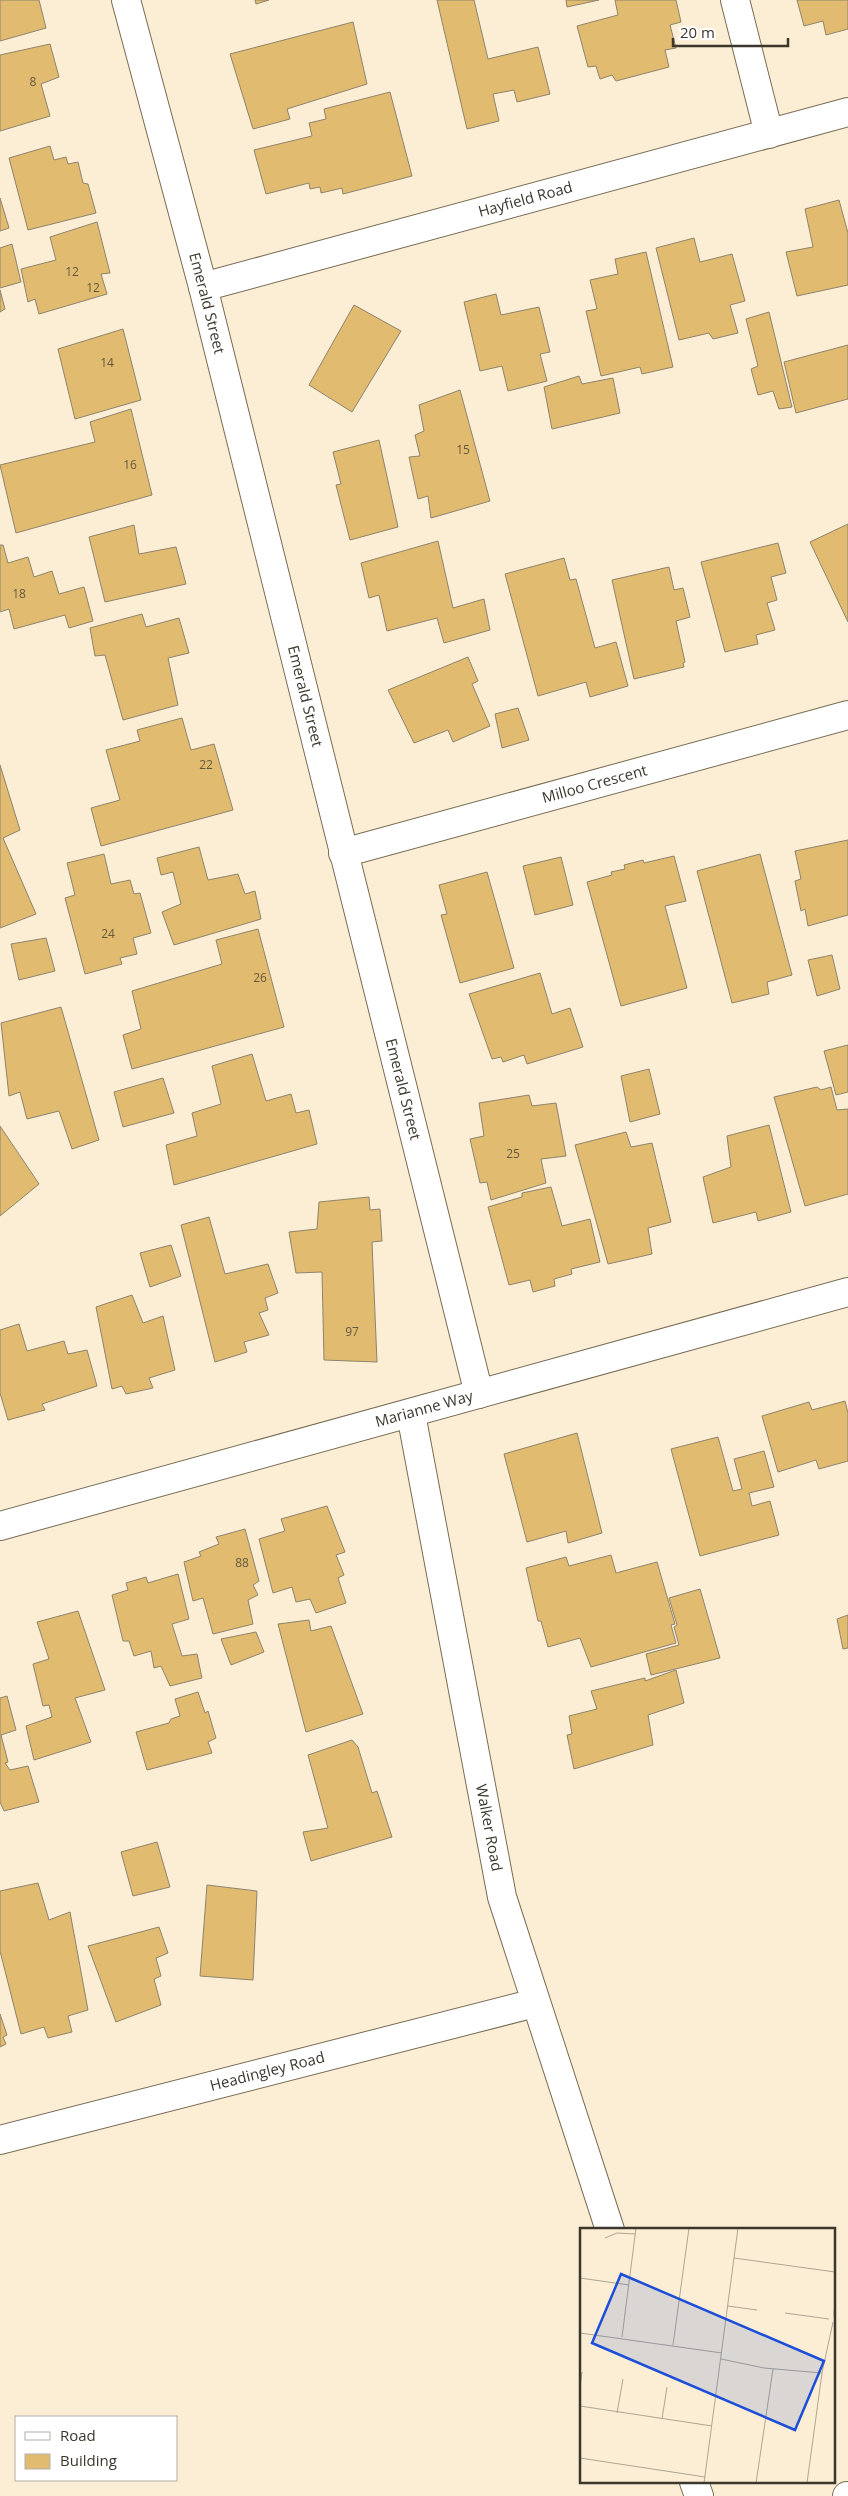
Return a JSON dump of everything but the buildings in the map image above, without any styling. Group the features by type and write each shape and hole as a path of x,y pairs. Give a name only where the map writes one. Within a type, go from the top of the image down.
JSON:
{"street":[{"name":"Emerald Street","path":"126,0 203,287 479,1394"},
{"path":"735,0 769,134"},
{"name":"Hayfield Road","path":"203,287 848,112"},
{"name":"Milloo Crescent","path":"343,853 848,715"},
{"name":"Marianne Way","path":"0,1526 848,1292"},
{"name":"Walker Road","path":"411,1414 502,1897 609,2228"},
{"name":"Headingley Road","path":"0,2140 535,2003"},
{"path":"695,2484 699,2496"}]}
